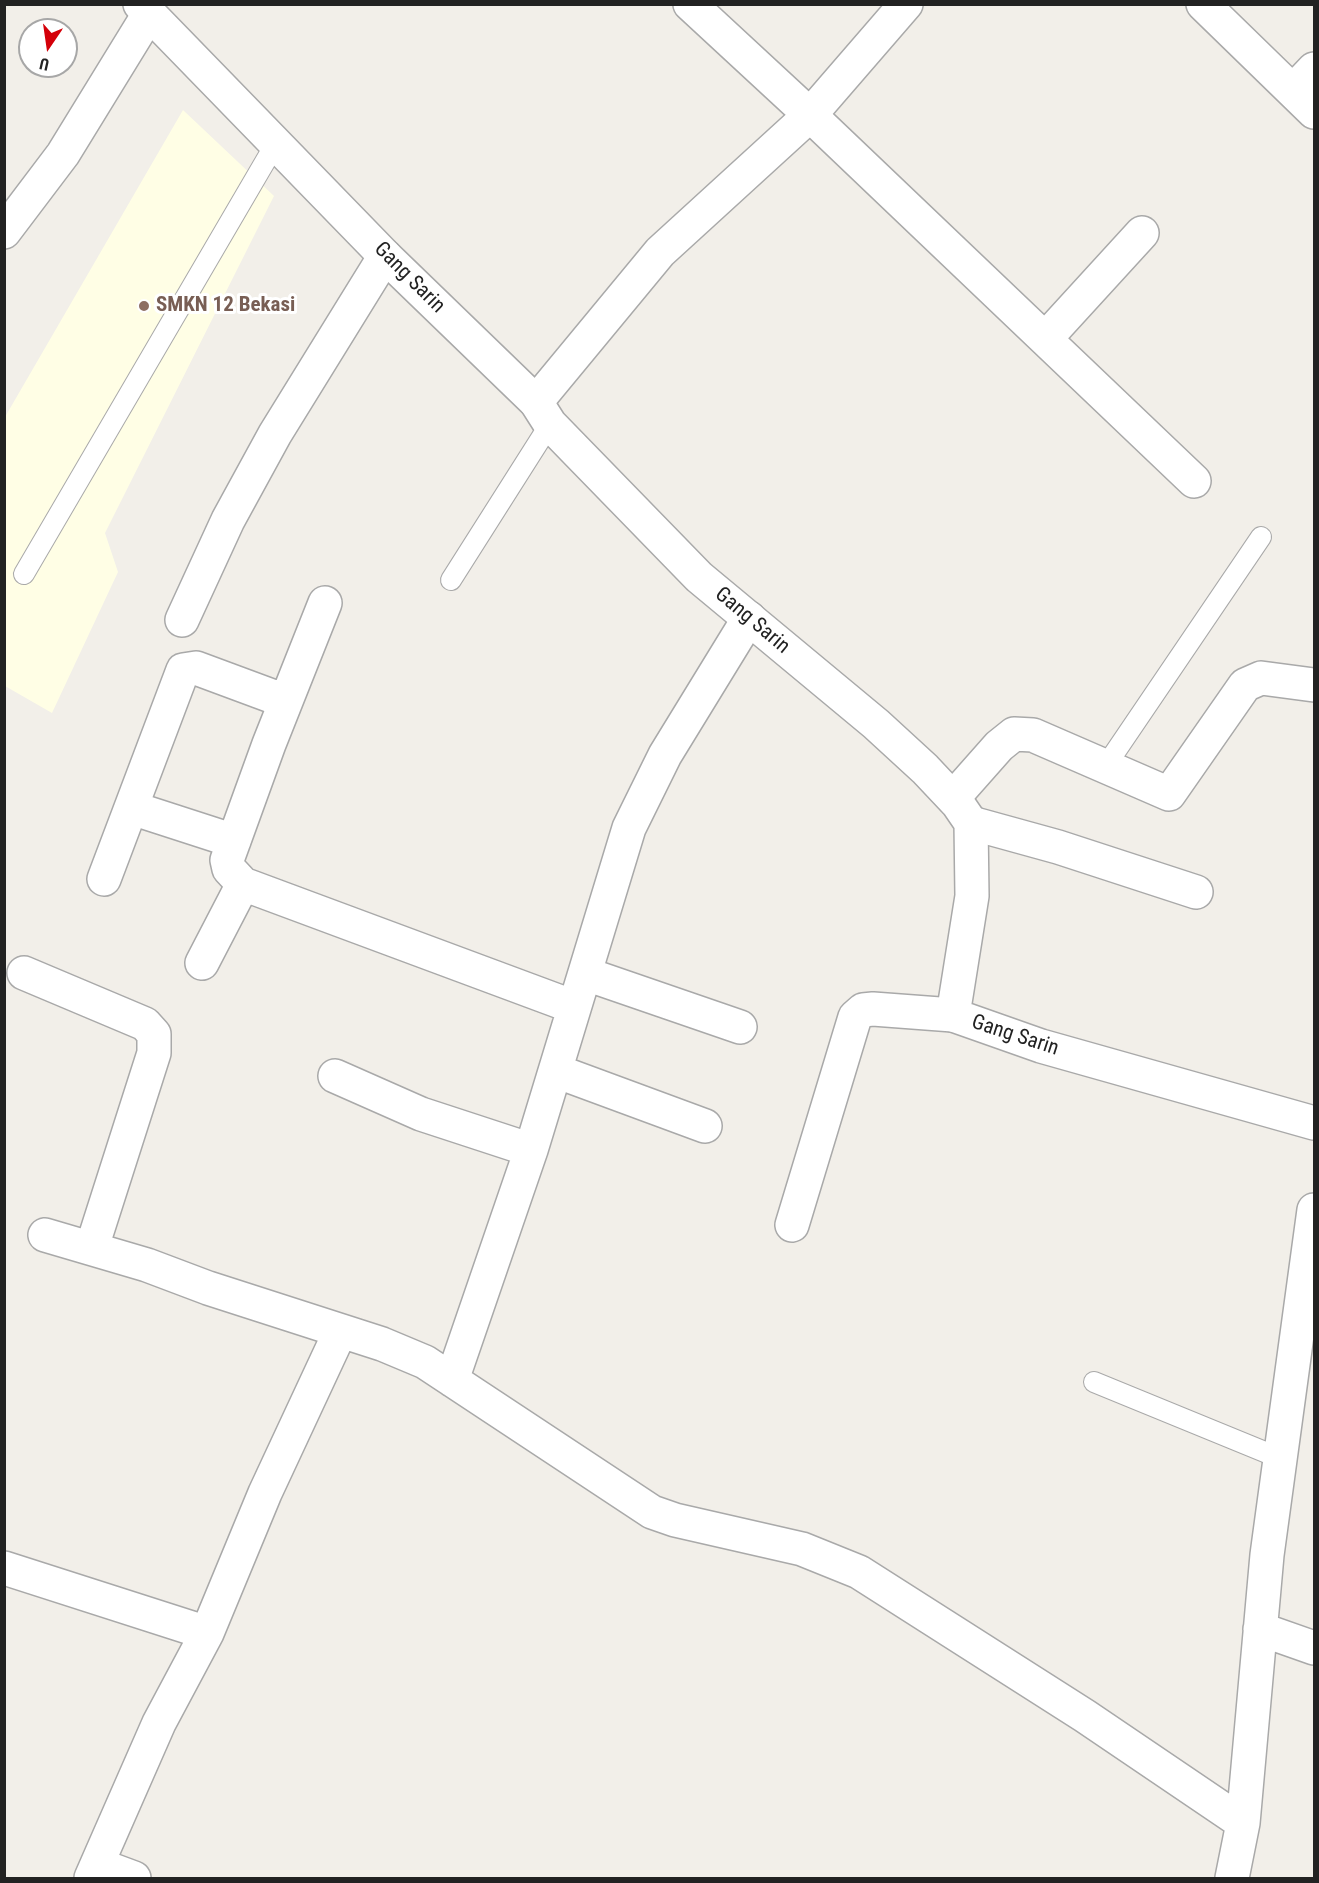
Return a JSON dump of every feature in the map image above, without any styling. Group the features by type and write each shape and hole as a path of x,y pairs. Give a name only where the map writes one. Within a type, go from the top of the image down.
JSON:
{"street":[{"path":"690,4 1046,338 1194,481"},
{"path":"543,413 660,252 810,115 906,4"},
{"path":"1203,4 1308,91"},
{"path":"4,232 63,154 145,9"},
{"name":"Gang Sarin","path":"145,9 385,256 543,413 699,577 876,724 962,811 972,896 953,1015 1041,1046 1314,1123"},
{"path":"1046,338 1142,233"},
{"path":"182,620 228,520 275,434 385,256"},
{"path":"325,603 285,701 227,860 229,868 243,884 574,1007"},
{"path":"452,1380 531,1150 629,828 665,755 749,618"},
{"path":"104,879 183,670 196,668 285,701"},
{"path":"1196,892 1058,847 962,811 999,746 1014,734 1033,735 1169,794 1245,685 1262,678 1314,685"},
{"path":"132,808 234,841"},
{"path":"202,963 243,884"},
{"path":"24,974 145,1024 154,1034 154,1053 92,1247"},
{"path":"586,974 740,1027"},
{"path":"792,1225 855,1017 863,1010 873,1009 953,1015"},
{"path":"556,1071 705,1126"},
{"path":"335,1076 422,1114 531,1150"},
{"path":"1232,1878 1242,1823 1267,1555 1282,1459 1314,1210"},
{"path":"45,1235 92,1247 404,1353 425,1362 652,1512 675,1520 802,1549 859,1572 1085,1716 1242,1823"},
{"path":"134,1878 95,1872 159,1723 207,1633 265,1493 340,1332"},
{"path":"4,1568 207,1633"},
{"path":"1260,1629 1314,1648"}],"lane":[{"path":"24,574 276,143"},
{"path":"451,580 543,413"},
{"path":"1105,767 1261,537"},
{"path":"1094,1382 1282,1459"}],"shaded area":[{"name":"SMKN 12 Bekasi","path":"183,110 274,196 105,533 118,572 52,713 5,686 5,417"}],"place":[{"name":"SMKN 12 Bekasi","path":"144,306"}]}
